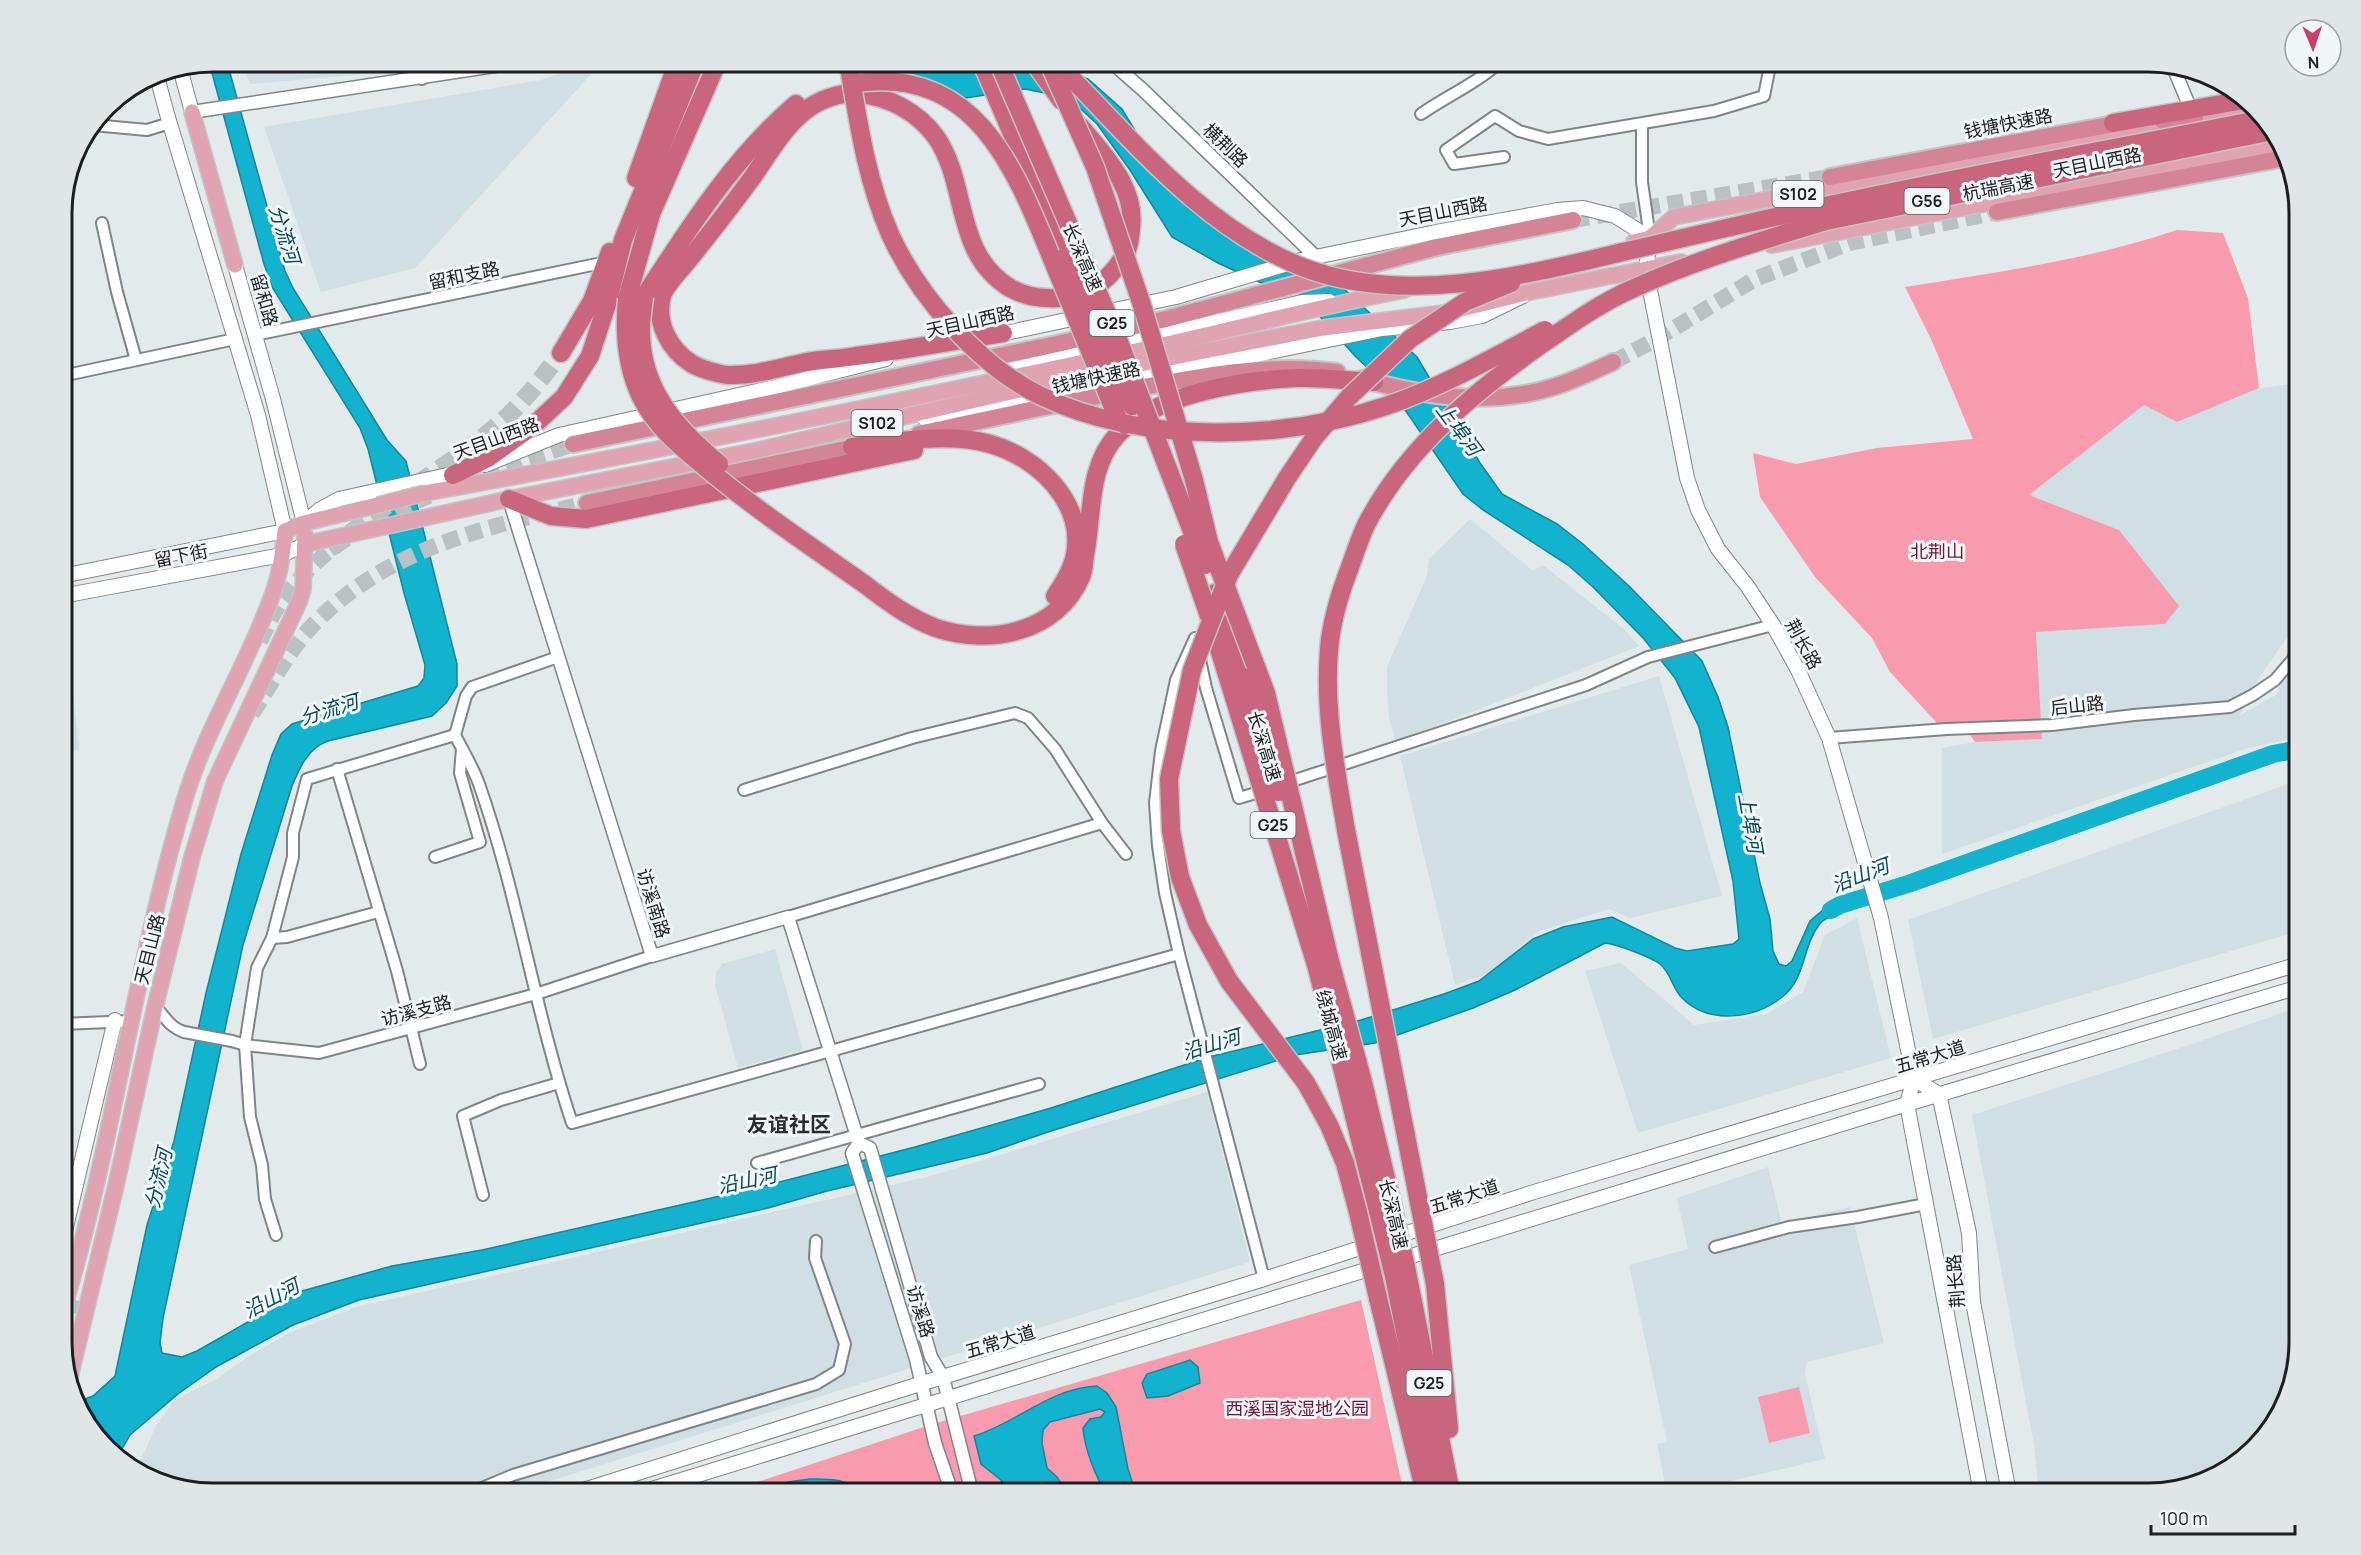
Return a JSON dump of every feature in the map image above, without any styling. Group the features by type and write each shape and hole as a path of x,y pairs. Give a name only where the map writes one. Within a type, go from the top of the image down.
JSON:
{"highway":[{"path":"561,353 592,301 674,72"},
{"path":"453,475 488,458 534,425 564,397 590,356 608,301 623,240 692,72"},
{"path":"714,72 651,214 636,298 625,326 628,353 641,396 662,427 743,500 866,578 919,608 965,625 996,626 1016,622 1053,599 1066,579 1075,554 1074,522 1064,497 1044,473 1019,456 990,444 952,439 927,439 852,447"},
{"path":"851,72 863,150 890,234 909,268 960,336 995,366 1040,395 1070,407 1140,426 1185,433 1230,432 1306,424 1388,405 1421,393 1472,369 1567,318 1593,309"},
{"name":"长深高速","path":"985,72 1149,444 1208,613 1236,679"},
{"name":"长深高速","path":"1002,72 1118,339 1214,589 1236,679 1324,964 1355,1079 1450,1483"},
{"path":"1003,333 808,362 759,373 725,375 694,364 671,346 660,321 662,293 730,207 788,127 807,109 834,96 854,93 882,98 904,107 933,134 944,150 970,237 983,265 996,279 1017,292 1041,298 1061,298 1081,294 1100,285 1117,268 1126,253 1132,224 1131,202 1127,189 1116,173 1041,72"},
{"path":"1052,72 1099,178 1142,305 1194,480 1209,542 1266,693 1324,964"},
{"path":"1065,72 1180,189 1261,246 1305,268 1347,280 1392,286 1455,285 1581,262"},
{"path":"636,298 712,194 777,120 798,103 830,88 876,80 898,82 940,94 972,116 1011,165 1118,419 1149,444"},
{"path":"2114,123 2193,115 2235,103"},
{"name":"杭瑞高速","path":"1581,262 1824,206 2254,121"},
{"name":"钱塘快速路","path":"1830,177 2114,123"},
{"name":"杭瑞高速","path":"1593,309 1630,290 1682,269 1756,242 1826,221 2263,133"},
{"path":"1997,212 2278,159"},
{"path":"573,444 1057,344 1166,319 1275,288 1437,247 1573,220"},
{"path":"1422,1483 1345,1163 1329,1125 1306,1083 1229,981 1198,925 1180,877 1171,831 1169,779 1192,670 1229,574 1314,438 1349,397 1410,339 1465,302 1507,284 1581,262"},
{"path":"1452,1483 1435,1284 1333,754 1328,695 1329,649 1341,591 1366,525 1401,471 1435,432 1477,393 1593,309"},
{"name":"钱塘快速路","path":"586,503 1132,389 1251,369 1304,368 1339,372 1396,388 1452,398 1528,393 1553,387 1613,362"},
{"path":"866,578 888,602 914,617 952,632 978,637 1004,634 1033,626 1055,612 1070,596 1082,576 1088,542 1091,498 1101,459 1118,434 1140,417 1169,402 1212,389 1298,378 1374,382"},
{"path":"509,499 551,516 586,519 942,444 990,444"},
{"name":"长深高速","path":"1400,1274 1435,1483"}],"main road":[{"name":"留和路","path":"182,76 255,335 304,523 306,544"},
{"path":"159,83 258,415 285,531"},
{"name":"天目山西路","path":"285,531 375,498 422,487 654,451 1149,348 1306,306 1352,300 1552,261 1650,238 1674,217 2193,115 2243,109"},
{"name":"天目山西路","path":"306,544 509,499 754,451 1072,378 1445,313 1530,292 2272,148"},
{"name":"天目山西路","path":"422,487 493,463 559,435 1003,333 1176,297 1301,260 1505,219 1583,208 1615,216 1650,238"},
{"name":"荆长路","path":"1650,238 1646,270 1687,478 1698,510 1718,549 1748,587 1773,625 1798,670 1829,738 1881,918 1914,1079 1906,1104 1979,1483"},
{"name":"天目山路","path":"72,1282 171,845 203,749 248,654 274,592 285,531"},
{"name":"留下街","path":"72,574 285,531"},
{"name":"天目山路","path":"74,1361 117,1181 155,1006 192,857 215,781 299,602 303,589 306,544"},
{"name":"留下街","path":"72,594 282,555 306,544"},
{"name":"五常大道","path":"608,1483 922,1383 1264,1279 1534,1192 2289,967"},
{"path":"675,1483 1906,1104 2289,990"},
{"path":"72,1202 115,1020"},
{"path":"1914,1079 1940,1094"},
{"name":"荆长路","path":"1940,1094 1969,1233 1973,1302 2007,1483"}],"street":[{"path":"420,72 422,79"},
{"path":"192,112 466,72"},
{"name":"横荆路","path":"1122,72 1316,257"},
{"path":"1421,114 1448,95 1489,72"},
{"path":"1504,157 1454,164 1446,150 1495,116 1519,131 1548,139 1714,111 1764,96 1769,72"},
{"path":"2177,75 2193,115"},
{"path":"102,126 147,130 170,123"},
{"path":"1642,124 1642,182 1650,238"},
{"path":"102,223 117,292 136,360"},
{"name":"留和支路","path":"255,335 597,264"},
{"path":"72,374 235,339"},
{"name":"访溪南路","path":"509,499 652,956 788,917"},
{"path":"1264,1279 1165,893 1155,803 1161,751 1176,680 1195,638 1206,688 1239,798 1586,685 1648,657 1773,625"},
{"path":"558,657 472,687 466,696 455,735 478,782 501,860 559,1083 572,1123 1179,954"},
{"name":"后山路","path":"1829,738 1946,729 2052,725 2230,707 2275,680 2289,664"},
{"path":"744,790 912,738 1015,713 1028,718 1055,750 1102,823 1126,854"},
{"path":"276,1235 265,1198 262,1164 250,1117 245,1045 257,968 272,938 293,857 293,833 307,779 455,735"},
{"path":"435,857 480,842 460,772 462,749"},
{"path":"337,770 397,971 420,1064"},
{"path":"969,1483 943,1377 931,1356 879,1180 859,1145 788,917 1102,823"},
{"path":"272,938 287,937 378,912"},
{"name":"访溪支路","path":"155,1006 172,1028 184,1032 245,1045 319,1053 536,994 652,956"},
{"path":"72,1023 132,1021"},
{"path":"483,1196 463,1116 501,1100 559,1083"},
{"path":"757,1163 859,1145 1040,1084"},
{"name":"访溪路","path":"859,1145 863,1186 884,1250 922,1383 935,1443 948,1483"},
{"path":"1715,1247 1789,1227 1926,1204"},
{"path":"497,1483 524,1472 816,1384 839,1371 845,1344 814,1258 816,1241"}],"shaded area":[{"path":"246,72 388,72 250,84"},
{"path":"564,72 593,72 415,268 321,292 264,127 541,80"},
{"path":"2289,384 2289,634 2257,681 2240,715 2276,695 2289,665 2289,739 2245,749 1942,854 1942,748 1975,742 2042,739 2036,632 2164,624 2119,530 2029,495 2142,404 2177,422 2259,388"},
{"path":"1470,519 1533,571 1543,565 1625,630 1639,646 1396,742 1389,718 1387,667 1427,576 1429,559"},
{"path":"1659,676 1722,896 1630,918 1609,909 1537,932 1488,974 1455,985 1400,756"},
{"path":"72,682 79,749 72,751"},
{"path":"2289,784 2289,934 1933,1039 1908,920"},
{"path":"1857,918 1891,1058 1638,1133 1585,971 1621,963 1694,1025 1767,1014 1803,992 1825,935"},
{"path":"775,949 803,1050 738,1068 715,985 716,973 722,964"},
{"path":"2289,1010 2289,1351 2282,1387 2265,1420 2254,1435 2226,1459 2202,1472 2166,1482 2038,1483 2034,1445 1972,1115"},
{"path":"1207,1092 1250,1262 544,1483 213,1483 177,1478 140,1462 158,1422 176,1399 217,1379 246,1358 289,1333 356,1307 927,1177"},
{"path":"1768,1167 1782,1224 1850,1207 1884,1343 1807,1362 1805,1374 1825,1459 1723,1483 1665,1483 1657,1444 1667,1442 1629,1265 1688,1249 1677,1198"}],"green space":[{"name":"北荆山","path":"2177,230 2223,233 2248,298 2259,388 2177,422 2144,405 2029,495 2119,530 2179,606 2165,624 2036,632 2042,739 1975,742 1963,724 1937,723 1890,672 1872,638 1815,577 1760,497 1753,453 1796,464 1877,448 1973,439 1931,339 1905,287 2076,257"},
{"name":"西溪国家湿地公园","path":"1361,1300 1402,1483 754,1483 933,1424"},
{"path":"1799,1387 1810,1433 1769,1443 1758,1397"}],"water":[{"name":"上埠河","path":"212,72 230,72 285,271 293,288 387,440 406,461 457,664 457,686 446,703 432,716 321,744 310,753 295,779 243,945 163,1318 160,1343 162,1353 182,1357 197,1351 302,1291 392,1266 482,1250 720,1196 737,1182 755,1181 760,1187 915,1147 1051,1108 1209,1057 1361,1020 1479,981 1533,939 1563,927 1612,917 1675,948 1687,951 1733,944 1739,939 1733,881 1699,727 1675,678 1644,639 1568,565 1483,510 1463,494 1392,391 1355,356 1298,292 1268,286 1218,263 1172,237 1130,170 1097,124 1069,98 1025,89 946,101 904,84 896,72 1067,72 1088,79 1122,109 1145,147 1242,231 1341,286 1417,357 1480,463 1502,494 1557,524 1583,544 1629,586 1702,661 1728,727 1760,883 1770,919 1773,951 1779,964 1786,966 1792,961 1810,921 1824,909 1851,894 1855,908 1831,916 1819,925 1809,943 1796,981 1790,990 1771,1004 1746,1014 1718,1015 1693,1007 1682,998 1660,964 1633,951 1605,943 1515,990 1473,1008 1375,1043 1295,1055 987,1153 827,1191 768,1208 359,1300 293,1325 216,1367 178,1394 130,1435 122,1449 107,1435 85,1399 93,1396 115,1376 147,1225 174,1141 206,993 241,854 272,755 281,734 292,724 418,686 424,678 425,665 404,593 368,449 360,428 272,287"},
{"path":"1190,1360 1198,1367 1200,1383 1168,1396 1147,1398 1142,1383 1147,1374"},
{"path":"1097,1386 1107,1393 1116,1407 1133,1483 1100,1483 1094,1470 1083,1428 1090,1419 1101,1417 1105,1412 1100,1409 1050,1422 1043,1430 1042,1443 1047,1468 1061,1483 1002,1483 981,1464 974,1436 1005,1423 1049,1399 1080,1388"},
{"path":"831,1479 847,1483 786,1483"}],"waterway":[{"name":"沿山河","path":"1831,910 2273,754 2289,751"}],"tunnel":[{"path":"1573,220 1830,177"},
{"path":"1613,362 1653,341 1755,279 1850,243 1997,212"},
{"path":"417,484 465,451 510,414 561,353"},
{"path":"461,483 573,444"},
{"path":"260,641 282,600 330,550 366,526 429,496"},
{"path":"329,549 394,500"},
{"path":"252,714 301,639 321,617 349,593 380,572 412,556 480,530 587,503"}],"district":[{"name":"友谊社区","path":"789,1124"}],"water label":[{"name":"分流河","path":"285,234"},
{"name":"分流河","path":"329,709"},
{"name":"分流河","path":"158,1178"}]}
